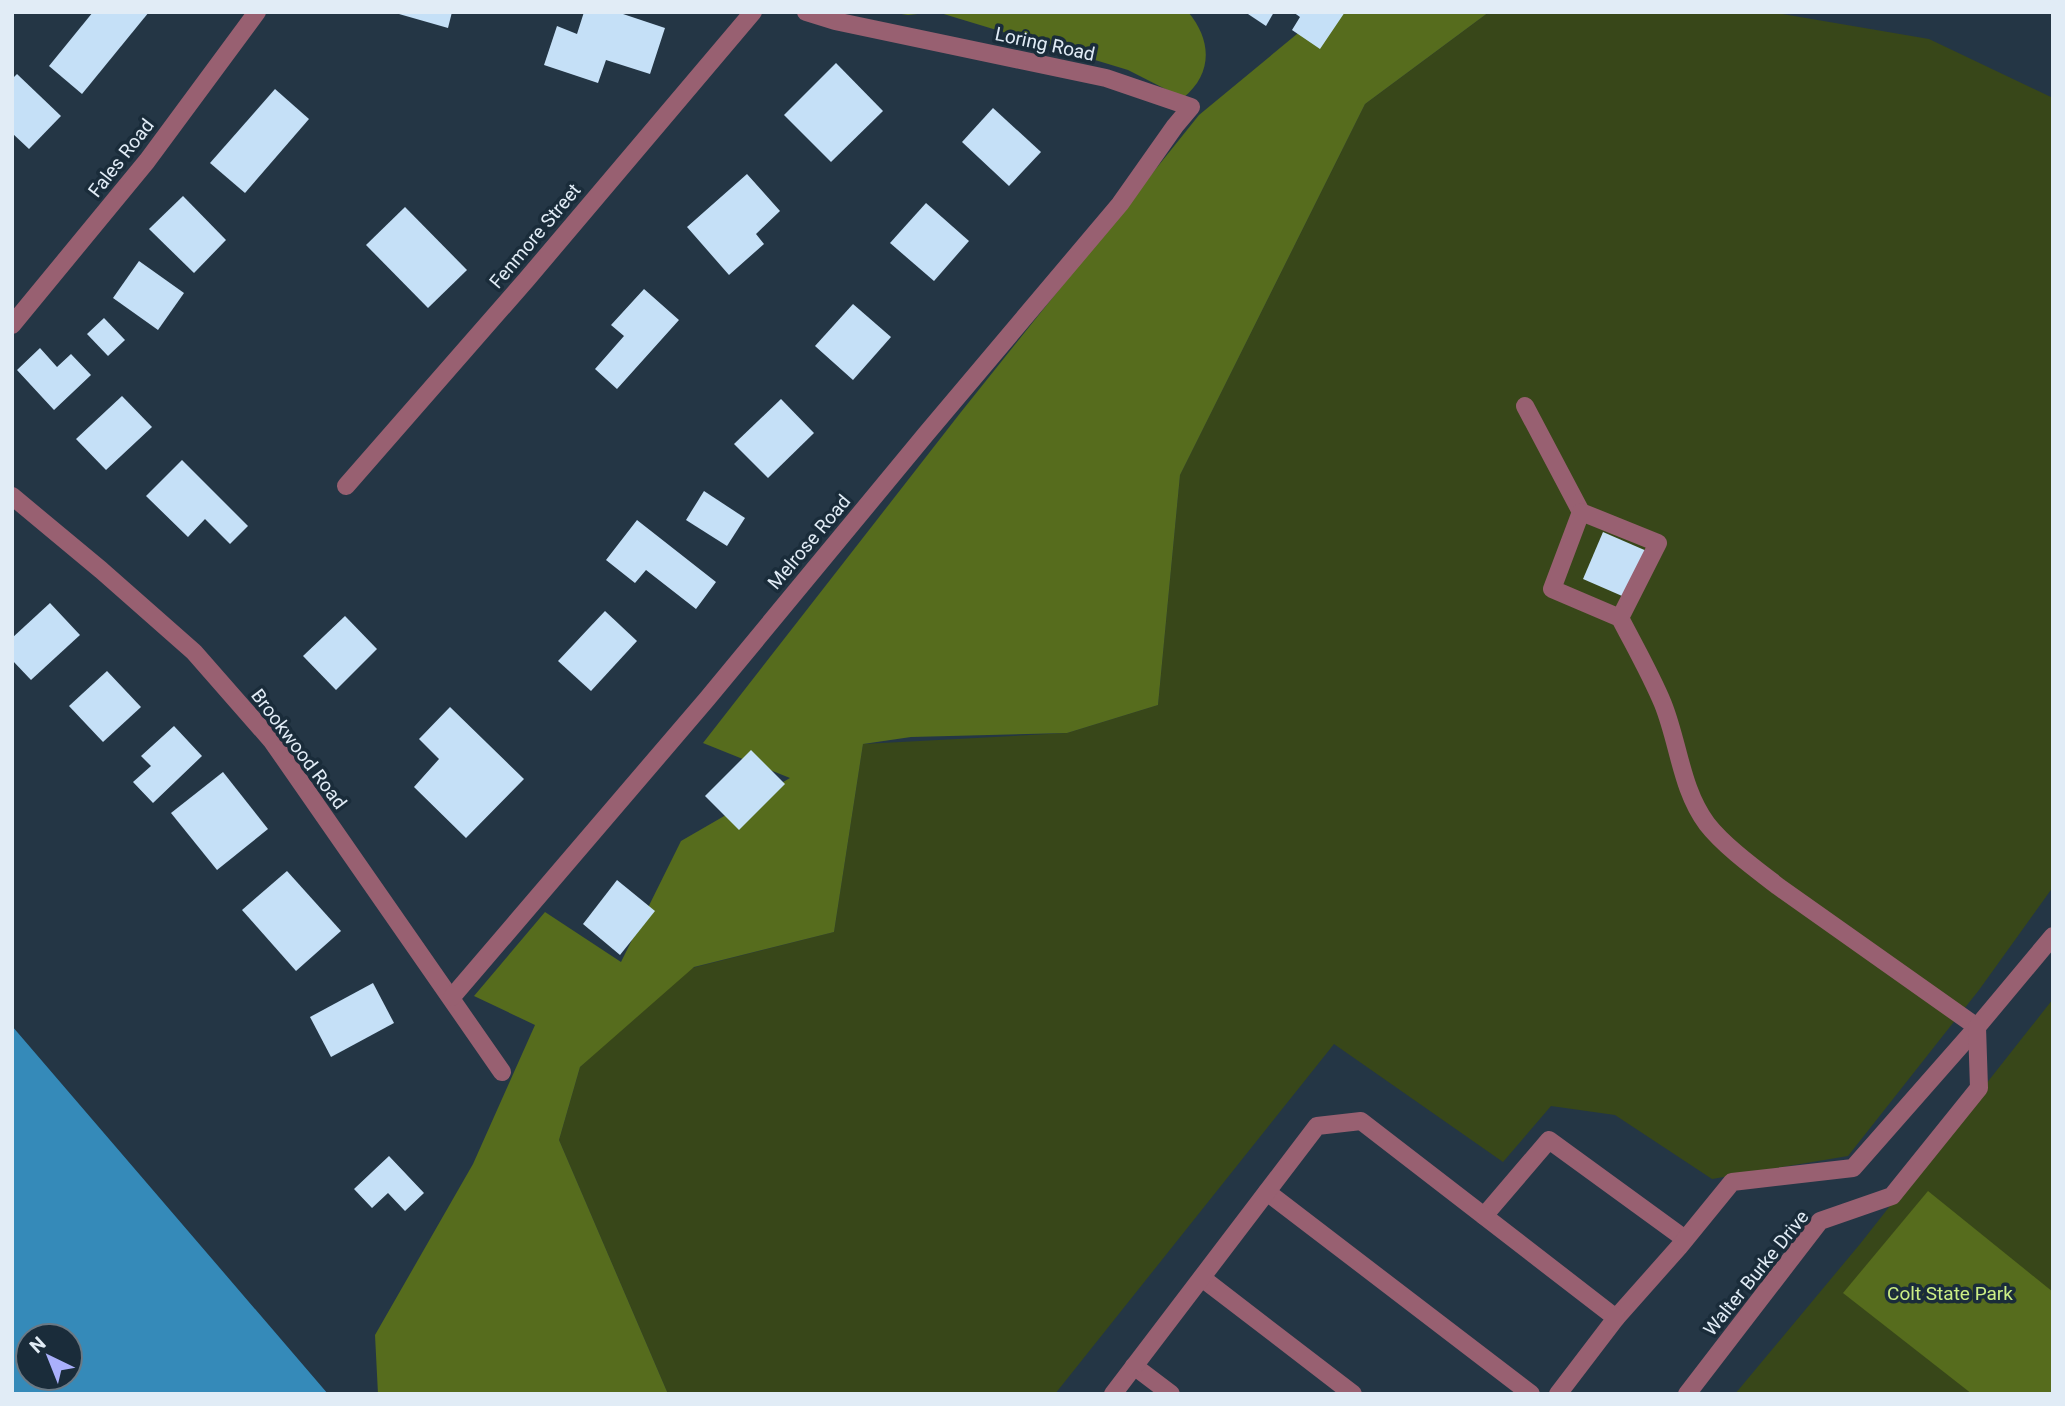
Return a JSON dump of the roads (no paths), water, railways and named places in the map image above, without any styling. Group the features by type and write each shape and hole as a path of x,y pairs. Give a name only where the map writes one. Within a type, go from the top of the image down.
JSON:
{"street":[{"name":"Fales Road","path":"12,325 147,161 257,12"},
{"name":"Fenmore Street","path":"346,486 527,279 753,12"},
{"name":"Loring Road","path":"806,12 835,21 1105,78 1191,107"},
{"name":"Melrose Road","path":"452,998 707,699 935,423 1121,204 1166,138 1191,107"},
{"path":"1525,406 1581,512 1658,543 1620,618"},
{"name":"Brookwood Road","path":"12,496 194,652 272,741 502,1072"},
{"path":"1581,512 1552,589 1620,618 1663,705 1675,739 1687,790 1708,824 1754,868 1779,887 1977,1027"},
{"path":"1558,1394 1616,1318 1732,1182 1853,1168 2053,936"},
{"name":"Walter Burke Drive","path":"1687,1394 1820,1221 1892,1196 1979,1088 1977,1027"},
{"path":"1113,1394 1317,1126 1361,1121 1616,1318"},
{"path":"1484,1216 1549,1140 1685,1239"},
{"path":"1267,1192 1531,1394"},
{"path":"1202,1278 1353,1394"},
{"path":"1135,1366 1171,1394"}],"water":[{"path":"12,1026 328,1394 12,1394"}],"park label":[{"name":"Colt State Park","path":"1950,1293"}]}
